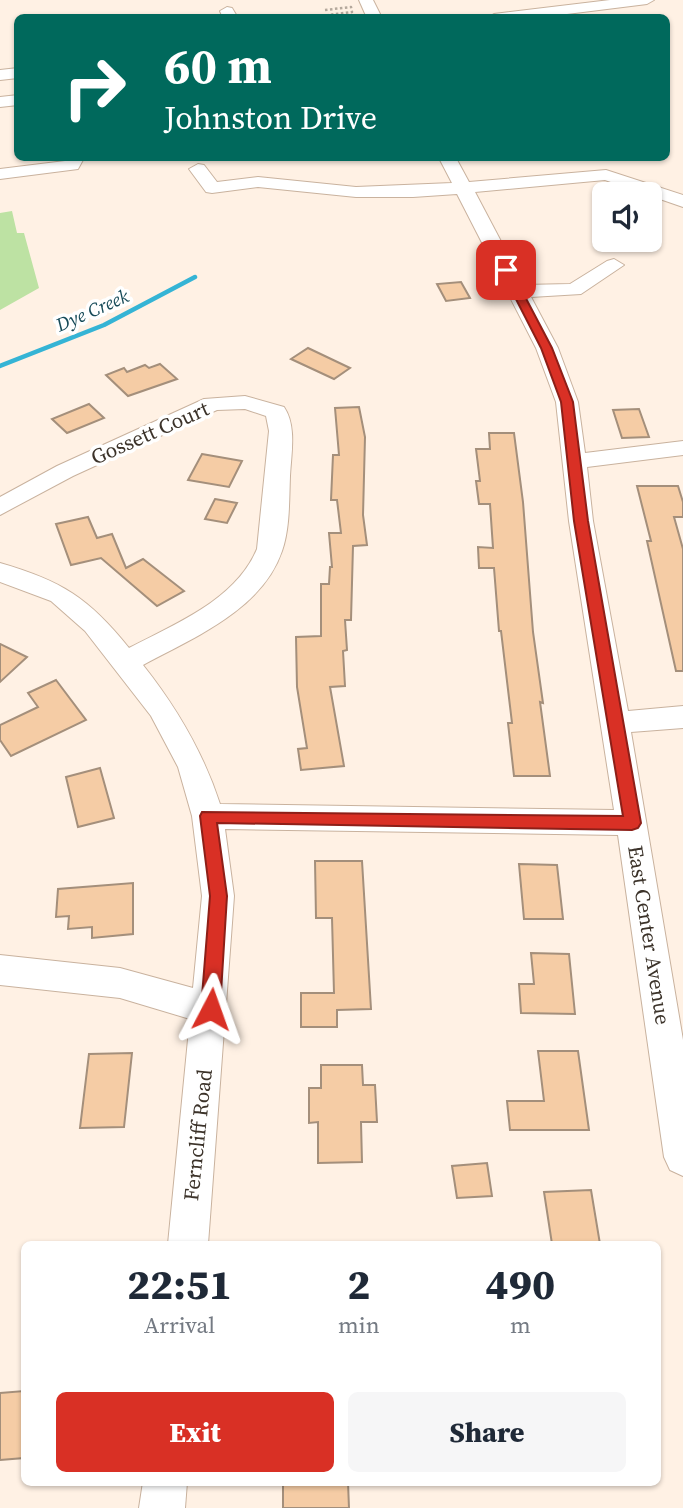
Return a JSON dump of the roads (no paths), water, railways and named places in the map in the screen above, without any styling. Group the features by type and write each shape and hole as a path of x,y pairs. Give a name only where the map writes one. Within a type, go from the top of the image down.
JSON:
{"street":[{"path":"526,14 640,0"},
{"path":"0,174 72,165 74,161"},
{"name":"East Center Avenue","path":"449,161 547,348 567,402 581,521 632,823 683,1157"},
{"path":"597,161 606,176"},
{"path":"489,164 498,184"},
{"path":"198,169 212,188 258,182 356,192 413,191 606,176 683,201"},
{"path":"517,291 574,290 614,265"},
{"name":"Gossett Court","path":"0,507 65,471 212,404 238,400 257,403 276,412 281,431 270,551 257,577 235,599 125,663"},
{"path":"576,461 683,448"},
{"name":"Ferncliff Road","path":"0,572 60,595 95,624 162,709 193,767 208,816 218,896 211,1009 188,1241"},
{"path":"615,723 683,717"},
{"path":"208,816 632,823"},
{"path":"0,970 120,983 211,1009"},
{"path":"162,1508 165,1486"}],"waterway":[{"name":"Dye Creek","path":"0,366 104,325 195,277"}]}
